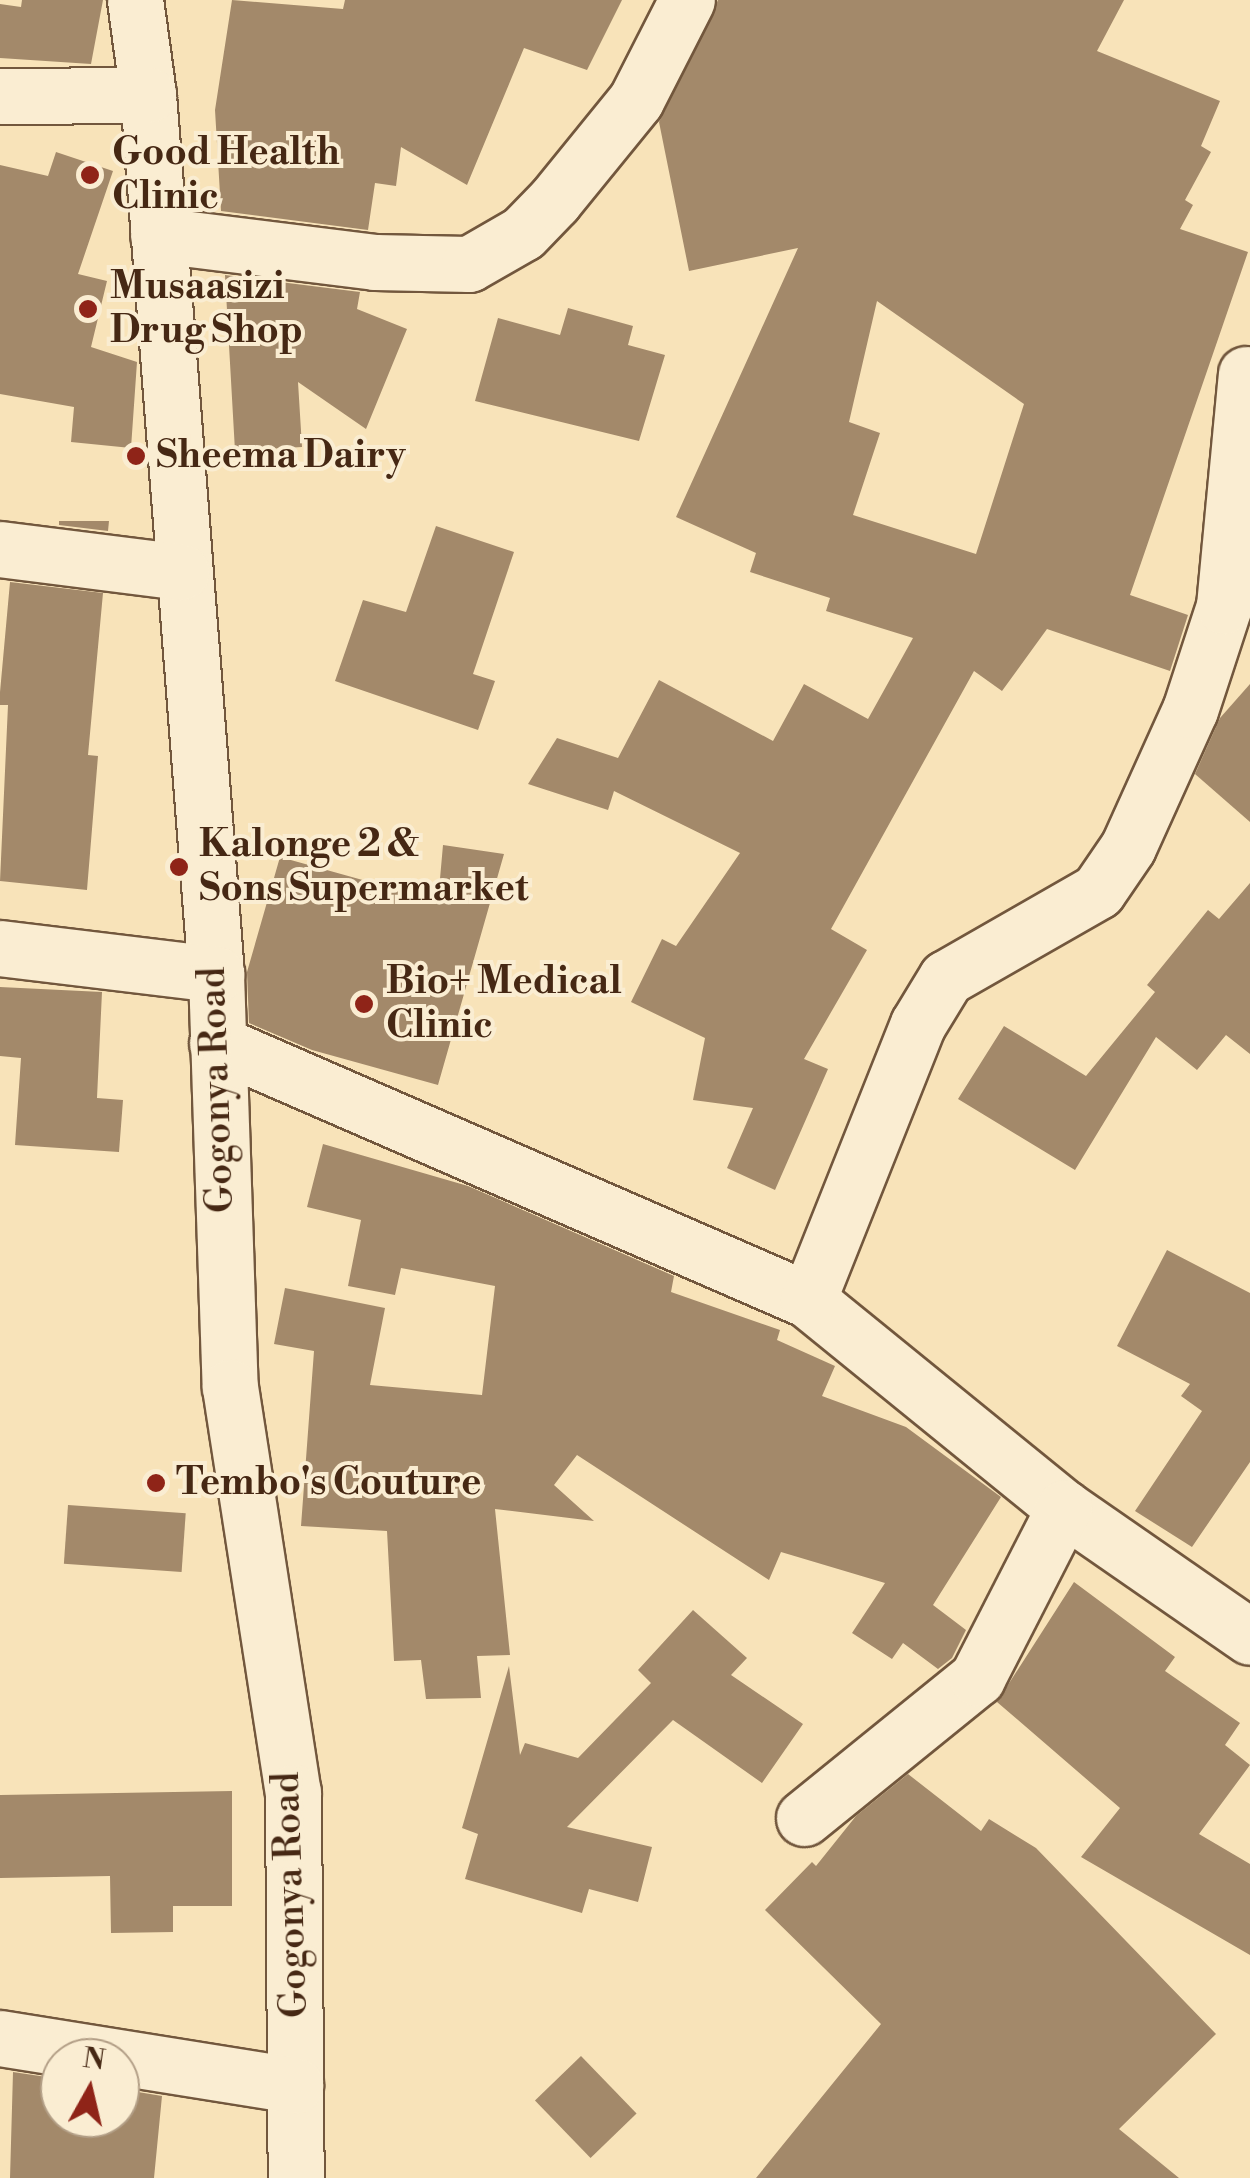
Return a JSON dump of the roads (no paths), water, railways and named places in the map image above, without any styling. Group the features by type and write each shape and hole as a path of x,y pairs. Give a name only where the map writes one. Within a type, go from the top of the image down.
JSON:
{"street":[{"name":"Gogonya Road","path":"134,0 148,94 216,974 230,1387 293,1792 296,2178"},
{"path":"158,235 375,262 469,264 523,233 554,201 636,100 688,0"},
{"path":"0,96 148,94"},
{"path":"808,1300 918,1024 946,978 1098,891 1128,846 1190,710 1224,606 1246,374"},
{"path":"0,549 182,572"},
{"path":"0,948 216,974"},
{"path":"217,1043 808,1300 1064,1508 1250,1637"},
{"path":"804,1818 977,1678 1064,1508"},
{"path":"0,2038 295,2086"}],"place":[{"name":"Good Health Clinic","path":"90,175"},
{"name":"Musaasizi Drug Shop","path":"88,309"},
{"name":"Sheema Dairy","path":"136,456"},
{"name":"Kalonge 2 & Sons Supermarket","path":"179,867"},
{"name":"Bio+ Medical Clinic","path":"364,1004"},
{"name":"Tembo's Couture","path":"156,1483"}]}
